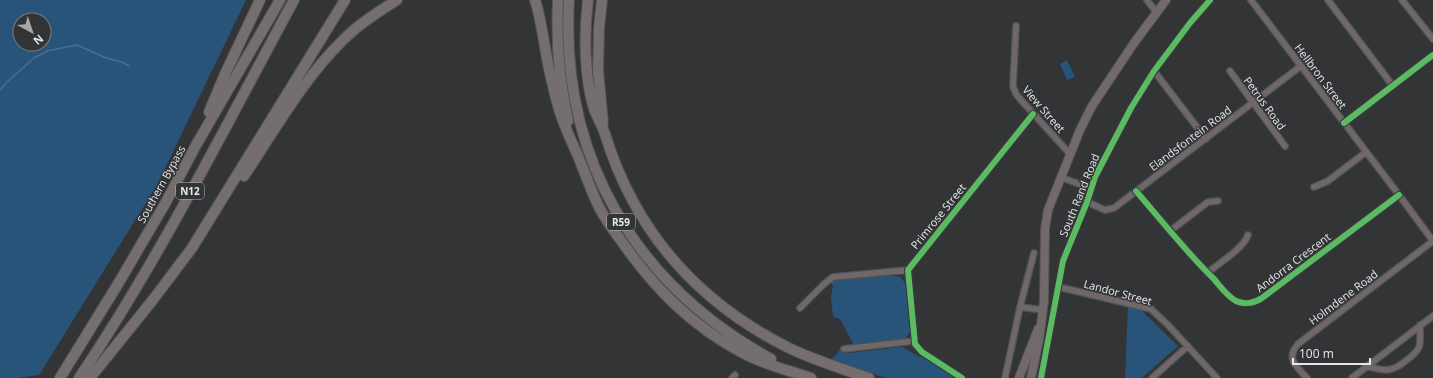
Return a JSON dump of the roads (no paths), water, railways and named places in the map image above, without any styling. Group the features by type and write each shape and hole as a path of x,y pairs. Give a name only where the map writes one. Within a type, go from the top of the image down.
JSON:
{"highway":[{"path":"192,152 225,74 260,0"},
{"name":"Southern Bypass","path":"60,378 118,284 280,0"},
{"name":"N12","path":"79,378 133,292 166,235 294,0"},
{"path":"90,378 192,248 345,0"},
{"path":"212,216 228,198 324,61 344,39 363,23 397,0"},
{"path":"535,0 540,17 551,78 566,131 574,146 599,207 645,274 663,294 691,319 718,339 757,359 793,372"},
{"path":"558,0 560,78 574,146"},
{"name":"R59","path":"569,0 568,33 575,101 592,159 609,201 620,219 653,265 672,286 699,311 742,343 793,372 811,378"},
{"name":"R59","path":"588,0 586,35 588,75 594,109 610,152 632,200 655,238 671,258 709,296 757,330 790,348 838,368 869,378"},
{"path":"602,0 599,28 598,64 603,130"}],"main road":[{"name":"South Rand Road","path":"1031,378 1039,340 1046,282 1045,229 1048,210 1070,154 1088,114 1099,94 1134,42 1166,0"},
{"name":"South Rand Road","path":"1019,378 1042,314"}],"street":[{"path":"1147,0 1156,12"},
{"name":"South Rand Road","path":"1041,378 1058,286 1066,254 1087,202 1090,188 1131,108 1154,71 1190,23 1210,0"},
{"name":"Hellbron Street","path":"1251,0 1433,241"},
{"path":"1328,0 1393,86"},
{"path":"1402,0 1433,39"},
{"name":"View Street","path":"1016,26 1013,88 1018,97 1070,154"},
{"path":"1344,123 1433,55"},
{"name":"Elandsfontein Road","path":"1087,202 1109,210 1116,207 1301,66"},
{"path":"1154,71 1206,139"},
{"name":"Petrus Road","path":"1230,71 1285,146"},
{"name":"Primrose Street","path":"908,270 1033,114"},
{"path":"1314,187 1328,181 1366,152"},
{"path":"1060,177 1090,188"},
{"name":"Andorra Crescent","path":"1136,191 1207,273 1234,300 1244,303 1258,301 1399,195"},
{"path":"1170,231 1208,202 1218,201"},
{"path":"1207,273 1241,246 1247,239 1248,235"},
{"name":"Holmdene Road","path":"1307,378 1294,364 1292,353 1296,346 1433,241"},
{"path":"1005,378 1020,307 1034,253"},
{"path":"800,308 833,277 884,271 908,270 914,341 922,352 962,378"},
{"name":"Landor Street","path":"1058,286 1151,309 1217,378"},
{"path":"1020,307 1042,314"},
{"path":"1352,378 1433,316"},
{"path":"1367,366 1386,370 1394,369 1403,363 1418,350 1420,342 1420,325"},
{"path":"844,349 914,341"},
{"path":"1152,378 1188,346"}],"waterway":[{"path":"0,90 34,58 47,51 77,45 129,66"}]}
